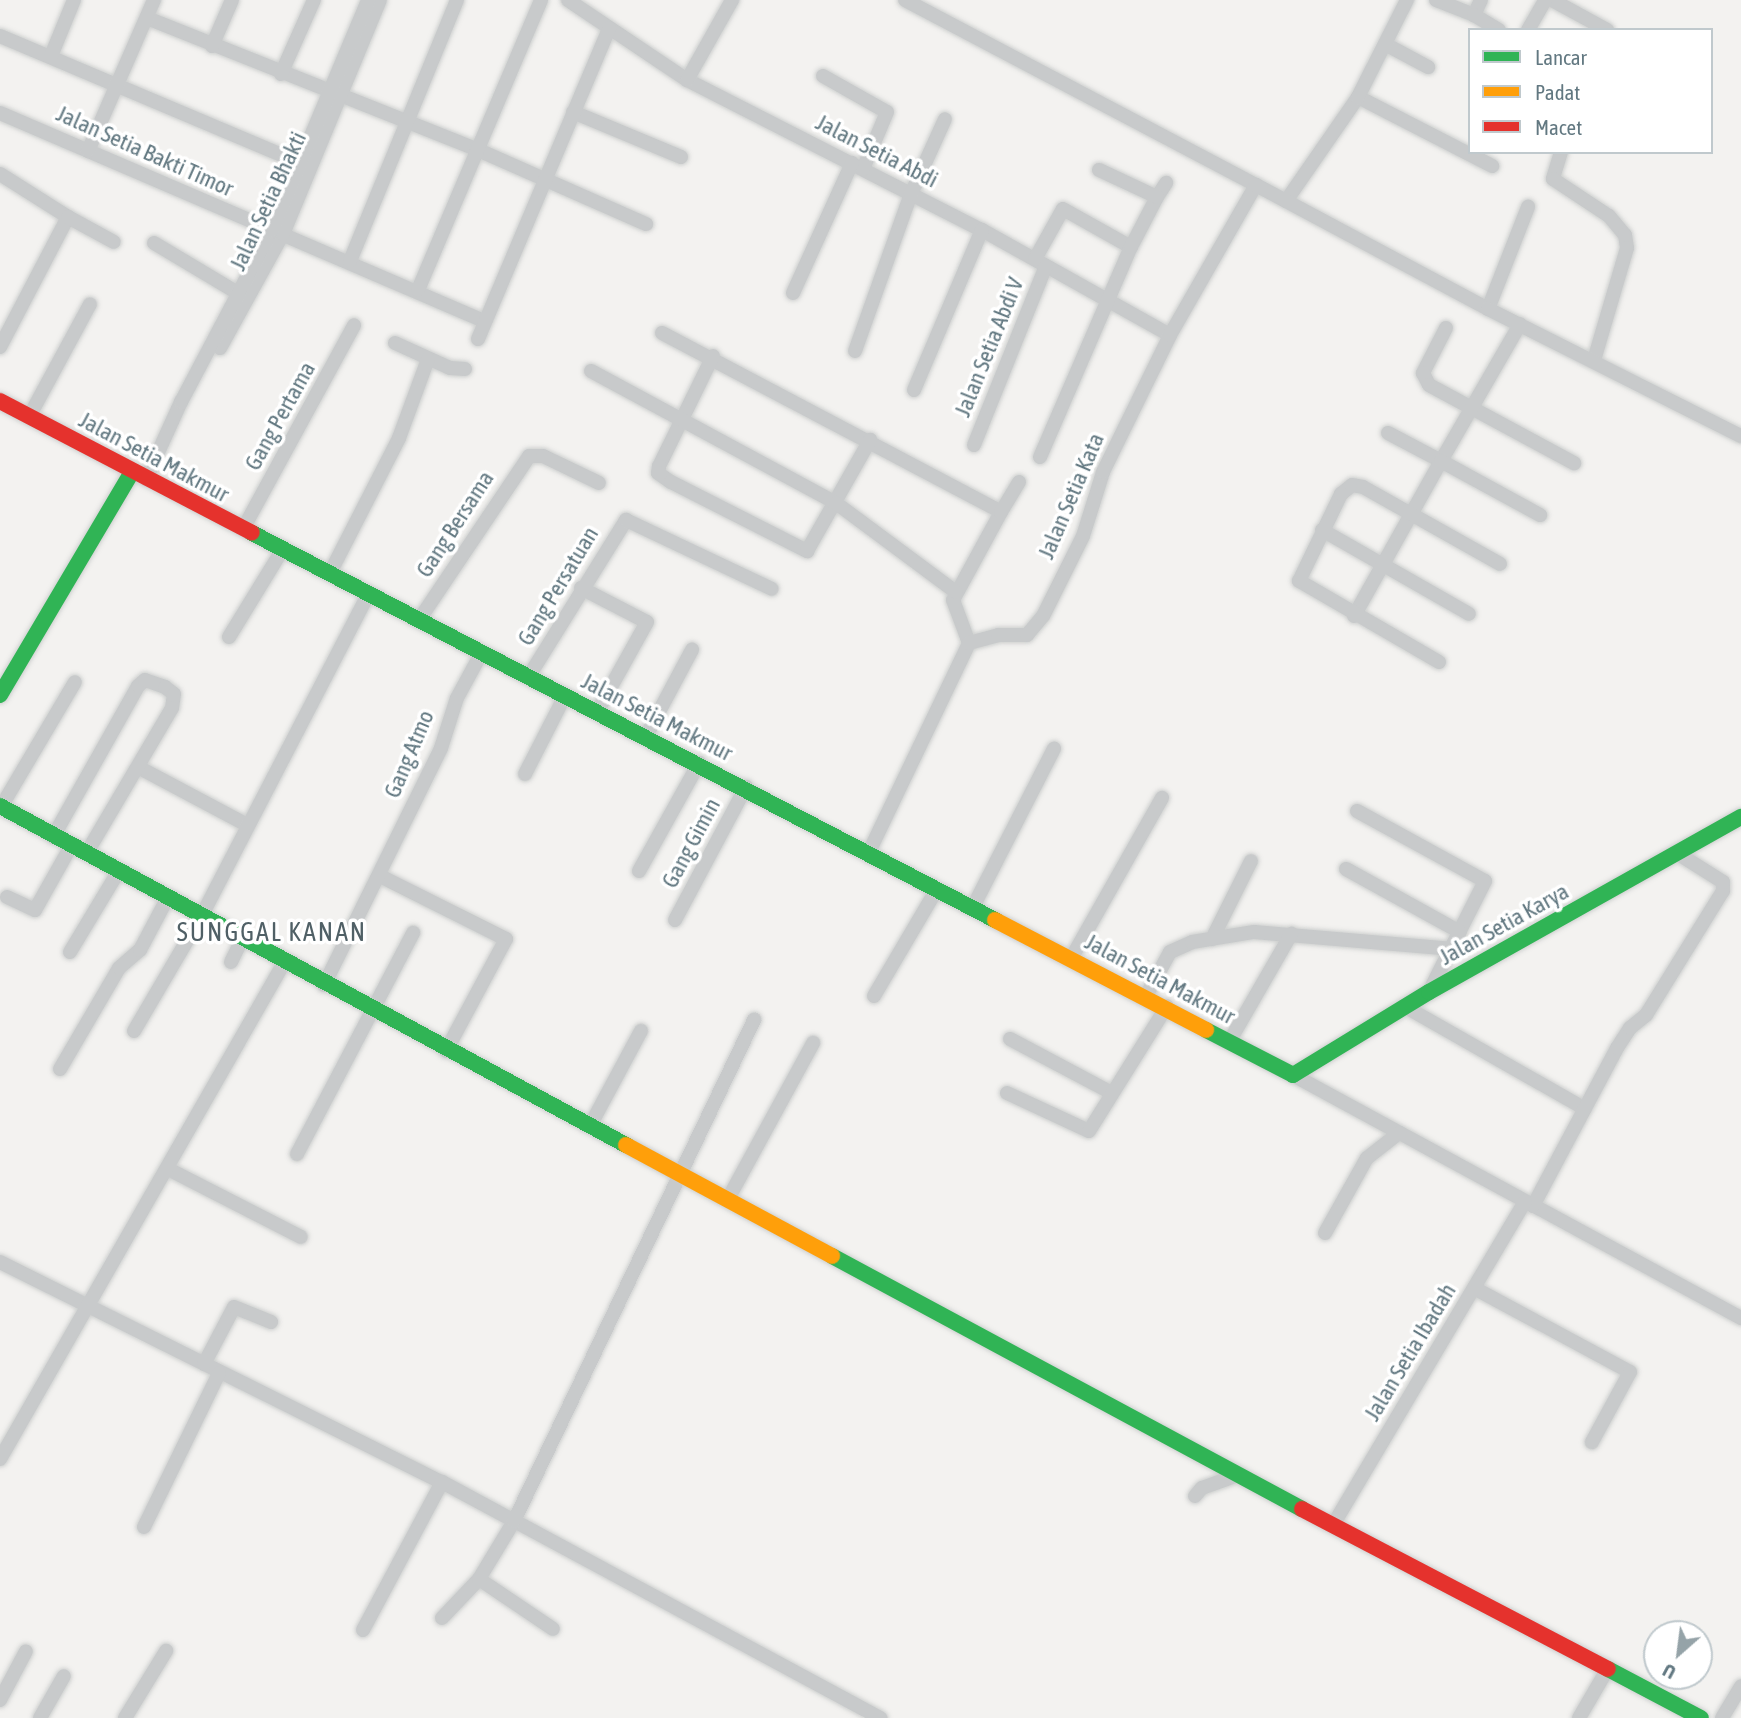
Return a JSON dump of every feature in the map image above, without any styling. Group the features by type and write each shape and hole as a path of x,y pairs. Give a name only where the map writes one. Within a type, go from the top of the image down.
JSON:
{"street":[{"path":"51,56 74,0"},
{"path":"88,151 154,0"},
{"path":"212,46 232,0"},
{"path":"282,74 314,0"},
{"path":"350,261 410,122 457,0"},
{"path":"418,289 541,0"},
{"name":"Jalan Setia Abdi","path":"568,0 687,80 982,230 1170,335"},
{"path":"687,80 732,0"},
{"path":"905,0 1488,309 1741,436"},
{"path":"1286,201 1358,97 1407,0"},
{"path":"1436,0 1474,15 1496,28"},
{"path":"1474,15 1481,0"},
{"path":"1529,28 1545,0"},
{"path":"1552,0 1603,28"},
{"name":"Jalan Setia Bhakti","path":"139,475 180,411 277,232 373,4"},
{"path":"147,18 476,149 646,224"},
{"path":"478,339 609,29"},
{"path":"0,52 4,37 119,83 306,164"},
{"path":"1385,44 1428,67"},
{"path":"793,293 858,166 887,121 887,112 823,76"},
{"path":"1358,97 1468,154"},
{"path":"573,112 681,157"},
{"name":"Jalan Setia Bakti Timor","path":"0,113 277,232 418,289 484,321"},
{"path":"855,351 911,194 946,119"},
{"path":"1469,154 1492,166"},
{"path":"1559,154 1552,177 1609,216 1625,235 1627,248 1594,360"},
{"path":"1100,170 1157,197"},
{"path":"0,174 114,242"},
{"path":"1040,457 1131,247 1166,183"},
{"name":"Jalan Setia Kata","path":"969,643 998,635 1027,635 1043,616 1083,536 1103,472 1170,335 1256,185"},
{"path":"1488,309 1528,207"},
{"name":"Jalan Setia Abdi V","path":"974,445 1063,209 1131,247"},
{"path":"0,347 68,217"},
{"path":"914,390 982,230"},
{"name":"Jalan Setia Bhakti","path":"223,333 238,293 277,232"},
{"path":"154,243 238,293"},
{"path":"29,417 90,303"},
{"path":"1354,616 1520,324"},
{"name":"Gang Pertama","path":"243,529 354,325"},
{"path":"1446,328 1423,378 1471,408 1574,463"},
{"path":"662,333 713,356 1002,512"},
{"path":"395,342 428,359 465,369"},
{"path":"713,356 658,473 671,482 800,550 812,545 870,440"},
{"path":"330,573 399,438 428,359"},
{"path":"591,372 683,418 836,503 956,592"},
{"name":"Jalan Setia Makmur","path":"0,401 565,696 699,763 868,854 1167,1006 1293,1075"},
{"path":"1388,433 1540,515"},
{"name":"Gang Bersama","path":"419,620 514,474 531,455 543,456 598,483"},
{"path":"0,695 139,475"},
{"path":"868,854 969,643 954,611 956,592 1018,482"},
{"path":"1439,662 1354,616 1299,580 1341,494 1352,485 1363,487 1500,564"},
{"name":"Gang Persatuan","path":"529,676 581,588 626,520 772,589"},
{"path":"1322,530 1469,614"},
{"path":"229,637 283,549"},
{"path":"581,588 647,622 597,712"},
{"path":"134,1031 201,917 369,593"},
{"path":"646,737 692,650"},
{"name":"Gang Atmo","path":"324,985 441,748 457,698 482,652"},
{"path":"54,837 98,752 145,680 165,687 174,694 174,700 86,854"},
{"path":"75,682 1,807 446,1051 728,1199 1237,1475 1701,1718"},
{"path":"525,774 565,696"},
{"path":"973,907 1054,749"},
{"path":"639,871 699,763"},
{"path":"138,767 247,825"},
{"name":"Gang Gimin","path":"675,920 746,788"},
{"path":"1072,957 1162,798"},
{"path":"1357,811 1481,875 1485,886 1430,992"},
{"name":"Jalan Setia Karya","path":"1293,1075 1404,1006 1741,817"},
{"path":"7,897 36,910 71,846"},
{"name":"Jalan Setia Ibadah","path":"1333,1525 1474,1288 1529,1204 1585,1109 1616,1048 1630,1028 1646,1014 1723,891 1723,882 1677,853"},
{"path":"1212,939 1251,861"},
{"path":"1346,869 1460,932"},
{"path":"71,952 118,872"},
{"path":"380,876 506,939 446,1051"},
{"path":"874,996 909,942 937,889"},
{"path":"60,1069 119,968 140,950 167,899"},
{"path":"1146,996 1170,952 1183,943 1254,932 1453,949"},
{"path":"298,1154 413,933"},
{"path":"1229,1042 1291,934"},
{"path":"230,962 242,939"},
{"path":"0,1459 284,963"},
{"path":"1007,1093 1086,1132 1167,1006"},
{"path":"1404,1006 1585,1109"},
{"path":"442,1618 480,1579 514,1521 754,1020"},
{"path":"590,1126 641,1031"},
{"path":"1010,1039 1112,1093"},
{"path":"728,1199 813,1043"},
{"path":"1293,1075 1741,1318"},
{"path":"1325,1233 1367,1158 1399,1133"},
{"path":"168,1169 301,1237"},
{"path":"0,1262 442,1482 881,1718"},
{"path":"1474,1288 1630,1372 1592,1442"},
{"path":"204,1364 234,1307 271,1322"},
{"path":"144,1527 219,1373"},
{"path":"1195,1496 1202,1488 1237,1475"},
{"path":"363,1630 442,1482"},
{"path":"480,1579 553,1629"},
{"path":"0,1700 26,1651"},
{"path":"125,1718 166,1651"},
{"path":"1579,1718 1606,1670"},
{"path":"40,1718 64,1676"},
{"path":"1722,1718 1741,1686"}],"traffic: fast":[{"path":"0,695 132,472"},
{"path":"252,533 995,920"},
{"path":"0,806 626,1145"},
{"path":"1206,1030 1293,1075 1429,992 1741,817"},
{"path":"832,1256 1302,1509"},
{"path":"1608,1669 1701,1718"}],"traffic: slow":[{"path":"995,920 1206,1030"},
{"path":"626,1145 832,1256"}],"traffic: jam":[{"path":"0,401 252,533"},
{"path":"1302,1509 1608,1669"}],"district":[{"name":"SUNGGAL KANAN","path":"272,933"}]}
